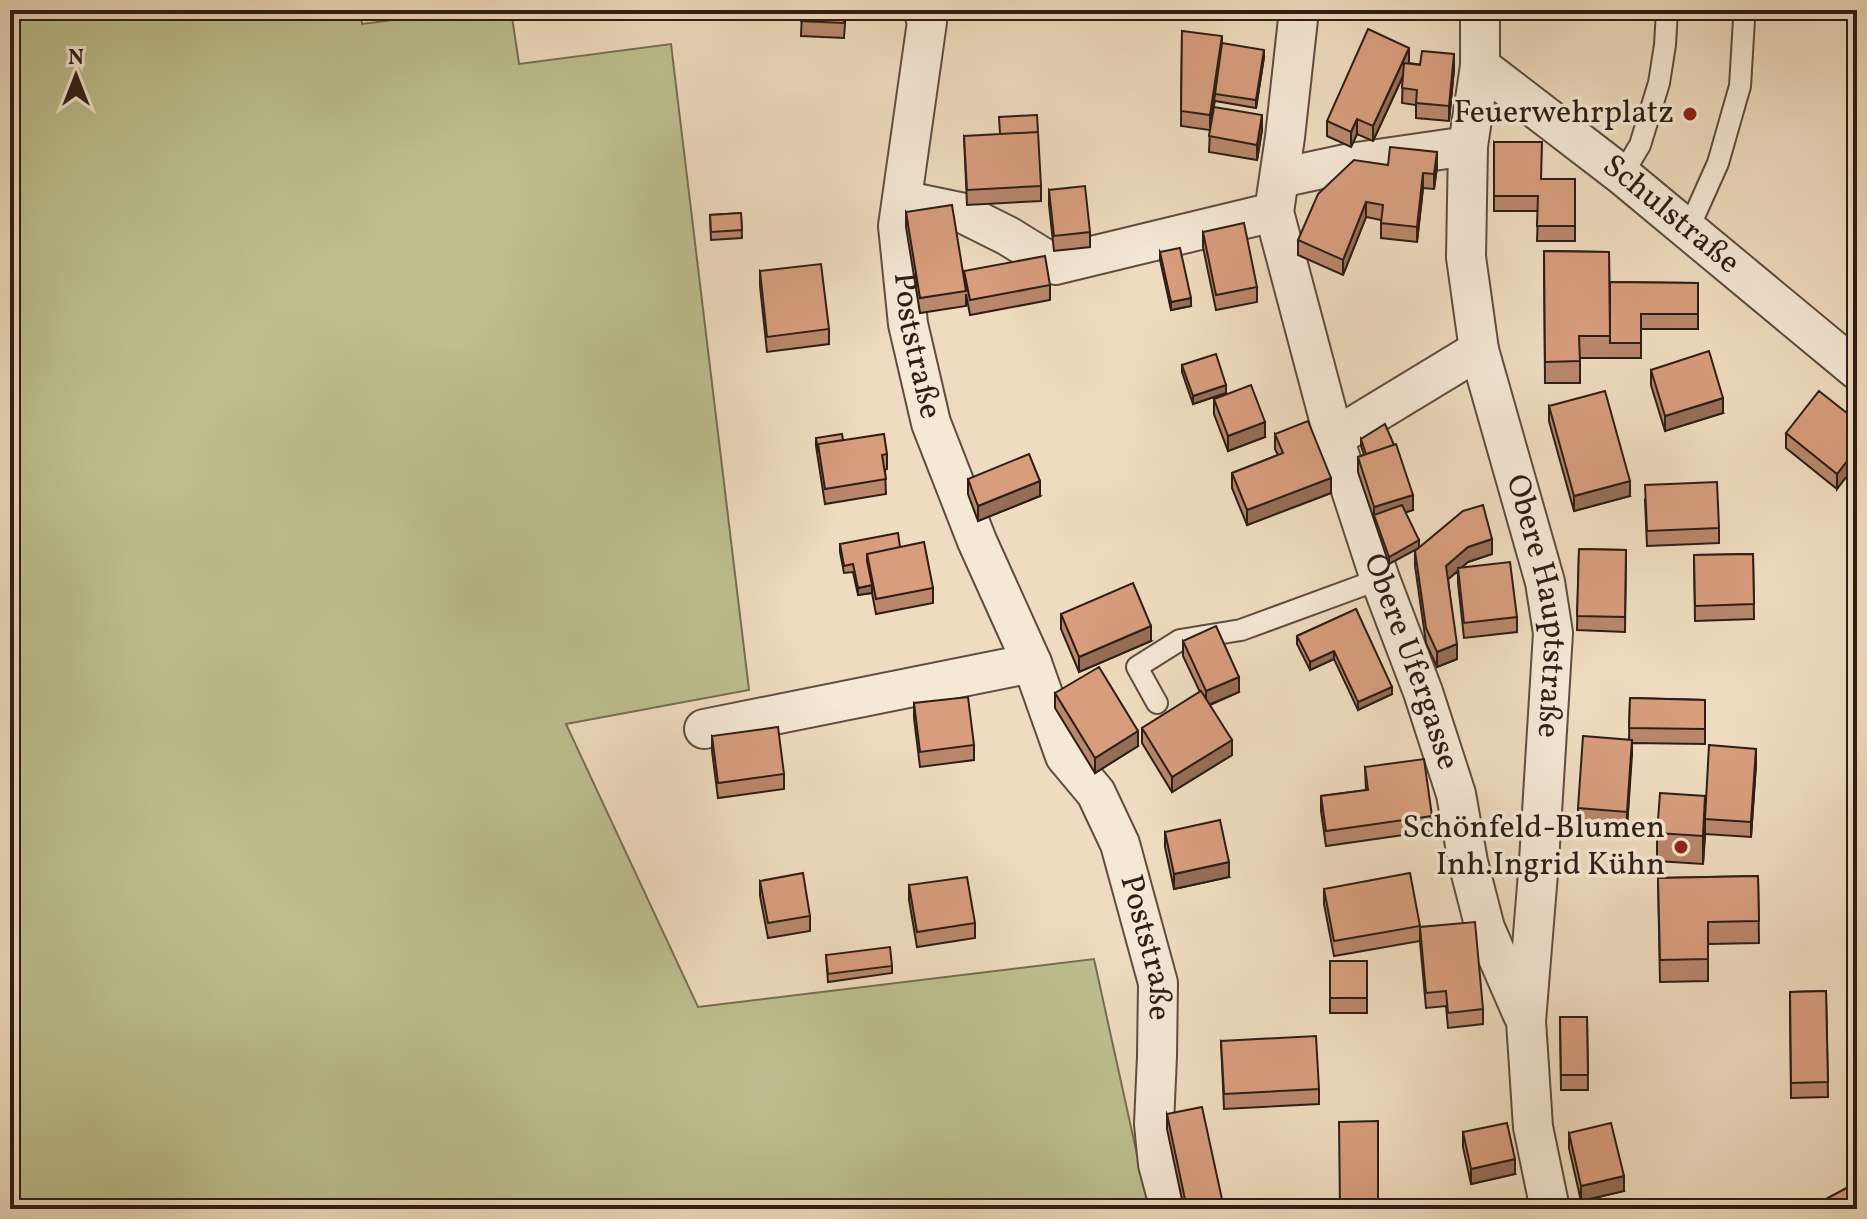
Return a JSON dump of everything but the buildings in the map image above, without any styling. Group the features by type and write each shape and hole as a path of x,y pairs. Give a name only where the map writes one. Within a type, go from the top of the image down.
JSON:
{"street":[{"name":"Poststraße","path":"923,10 927,22 898,226 908,324 931,423 977,541 1032,663 1065,756 1096,793 1120,844 1158,983 1154,1124 1158,1164 1170,1209"},
{"name":"Obere Ufergasse","path":"1299,10 1277,195 1334,438 1456,794 1468,862 1485,928 1526,1021"},
{"name":"Obere Hauptstraße","path":"1480,10 1480,66 1468,146 1466,257 1479,350 1545,582 1553,633 1526,1021 1533,1127 1550,1209"},
{"name":"Schulstraße","path":"1480,66 1622,175 1857,370"},
{"path":"902,200 960,212 1008,236 1055,265 1277,195 1350,163 1468,146"},
{"path":"1334,438 1479,350"},
{"path":"704,729 1032,663"}],"lane":[{"path":"1622,175 1640,145 1659,83 1667,10"},
{"path":"1688,230 1718,163 1740,86 1743,10"},
{"path":"1157,703 1137,667 1180,640 1241,630 1380,579"}],"green space":[{"path":"10,10 360,10 362,24 474,10 511,10 519,64 671,44 749,690 566,724 698,1007 1094,959 1149,1209 10,1209"}],"place":[{"name":"Feuerwehrplatz","path":"1690,114"},
{"name":"Schönfeld-Blumen Inh.Ingrid Kühn","path":"1681,847"}]}
